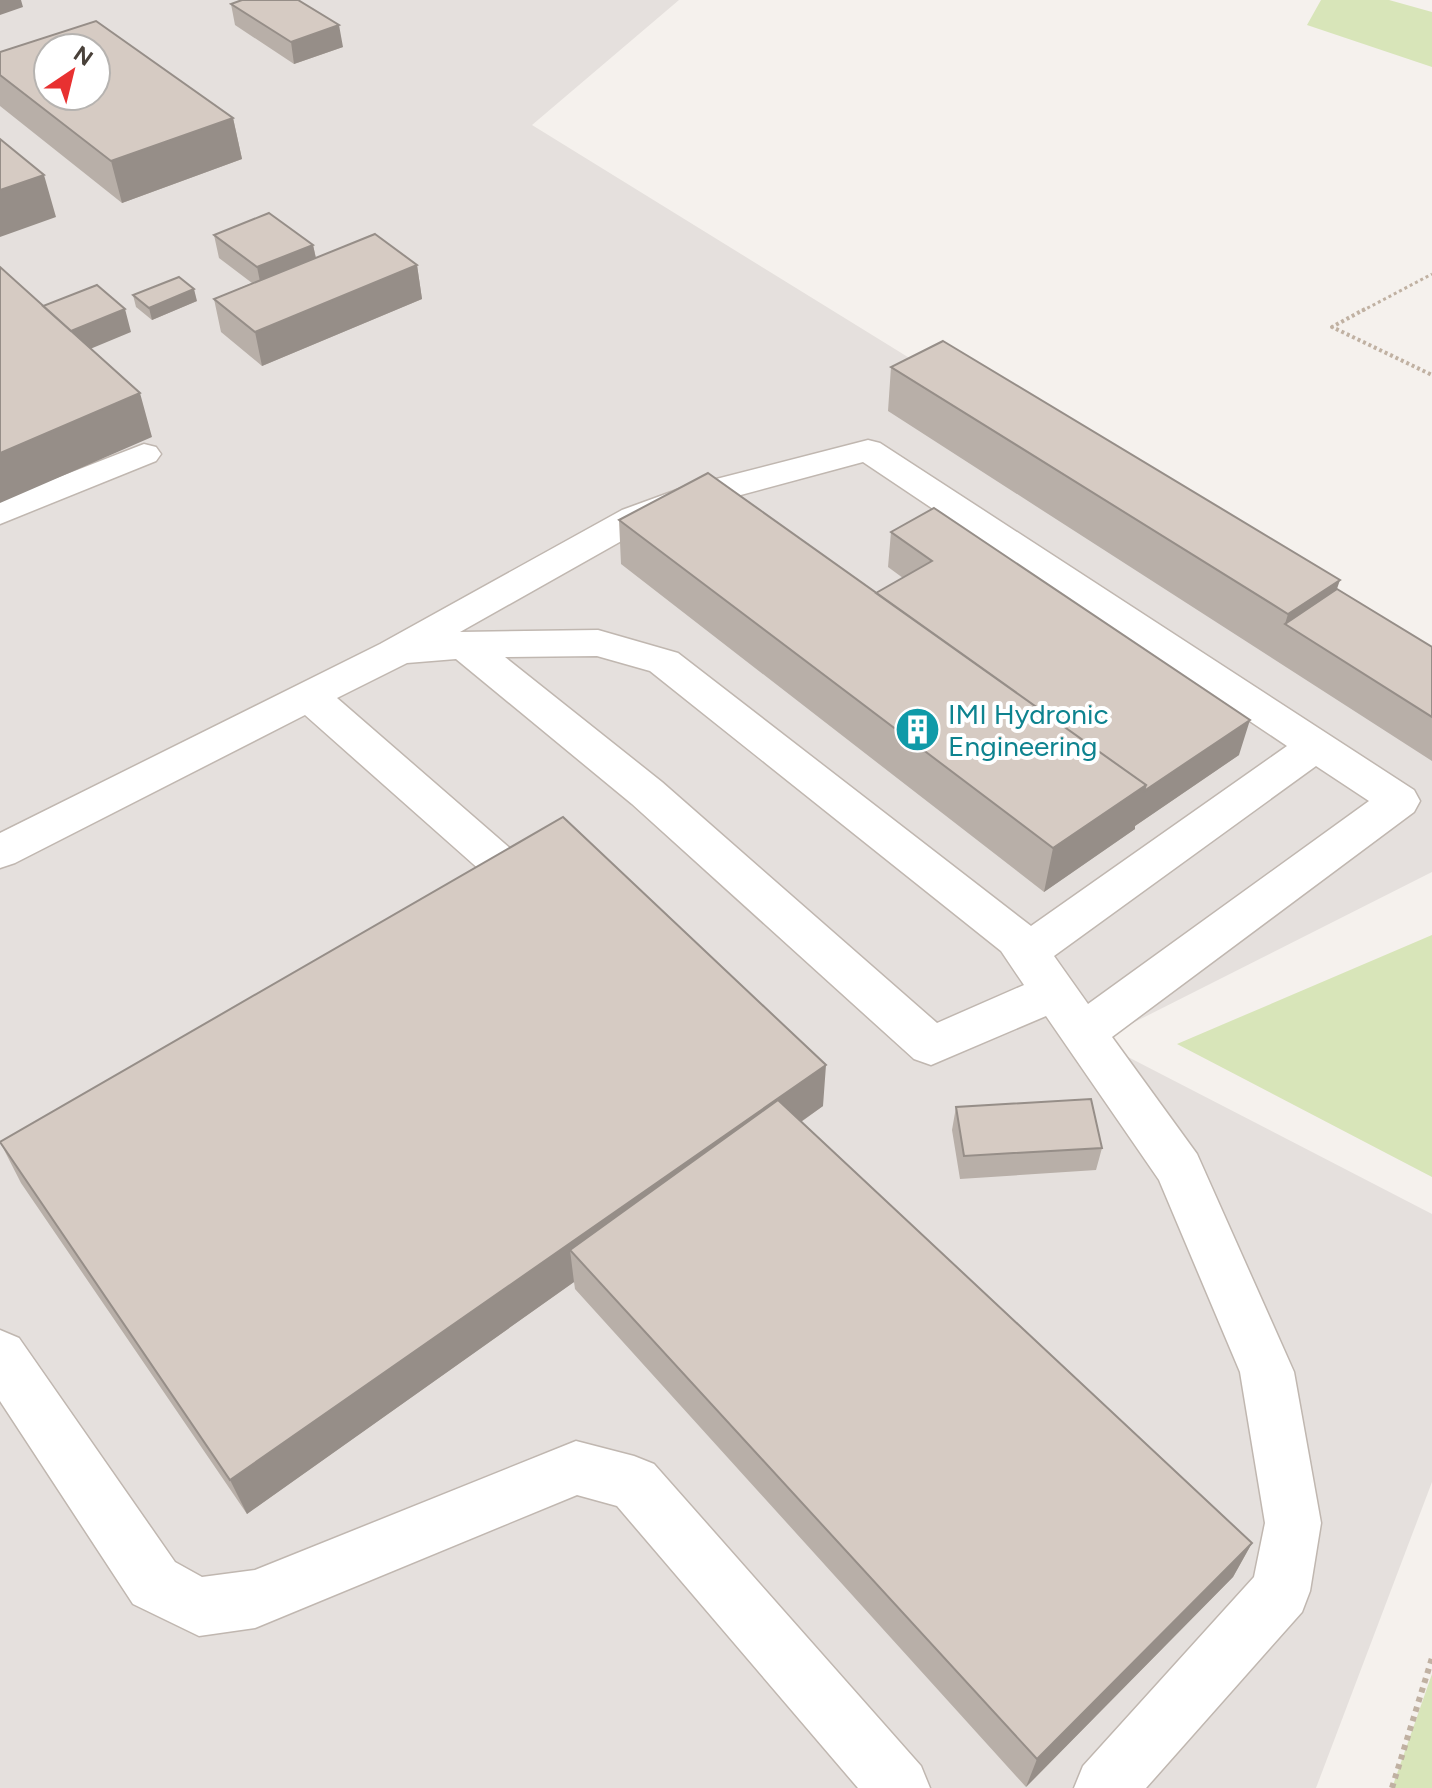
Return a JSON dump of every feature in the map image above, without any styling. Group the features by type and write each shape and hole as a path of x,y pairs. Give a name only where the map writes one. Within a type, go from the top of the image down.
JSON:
{"lane":[{"path":"0,852 394,653 635,518 698,495 868,450 1399,801 1083,1033"},
{"path":"0,513 144,454"},
{"path":"394,653 464,645 598,643 664,662 1017,939 1179,1169 1267,1372 1293,1523 1281,1591 1105,1788"},
{"path":"464,645 647,793 931,1046 1054,992"},
{"path":"310,697 496,860"},
{"path":"1026,953 1316,746"},
{"path":"0,1355 154,1583 199,1607 255,1599 576,1468 634,1483 899,1788"}],"path":[{"path":"1432,274 1332,327 1432,375"},
{"path":"1392,1788 1432,1658"}],"shaded area":[{"path":"0,0 679,0 532,125 937,375 1432,665 1432,872 1097,1041 1432,1214 1432,1482 1316,1788 0,1788"}],"green space":[{"path":"1321,0 1389,0 1432,12 1432,67 1307,25"},
{"path":"1432,935 1432,1177 1177,1044"},
{"path":"1432,1674 1432,1788 1392,1788"}],"building":[{"path":"242,0 298,0 339,25 291,42 231,4"},
{"path":"96,21 112,32 62,32"},
{"path":"112,32 233,118 111,161 48,112 112,112"},
{"path":"32,42 32,100 0,75 0,52"},
{"path":"0,139 44,175 0,190"},
{"path":"269,213 313,245 257,267 214,235"},
{"path":"375,234 417,265 255,332 214,299"},
{"path":"0,267 140,393 0,453"},
{"path":"179,277 194,289 149,308 133,295"},
{"path":"97,285 125,309 71,331 43,306"},
{"path":"943,341 1340,580 1288,614 891,367"},
{"path":"708,473 1146,785 1053,848 619,520"},
{"path":"934,508 1250,720 1144,791 1146,785 876,593 932,561 891,532"},
{"path":"1337,589 1432,647 1432,717 1285,624"},
{"path":"563,817 826,1065 230,1480 0,1142"},
{"path":"1091,1099 1102,1148 964,1156 956,1107"},
{"path":"778,1100 1252,1543 1037,1759 570,1250"}],"place":[{"name":"IMI Hydronic Engineering","path":"917,730"}]}
